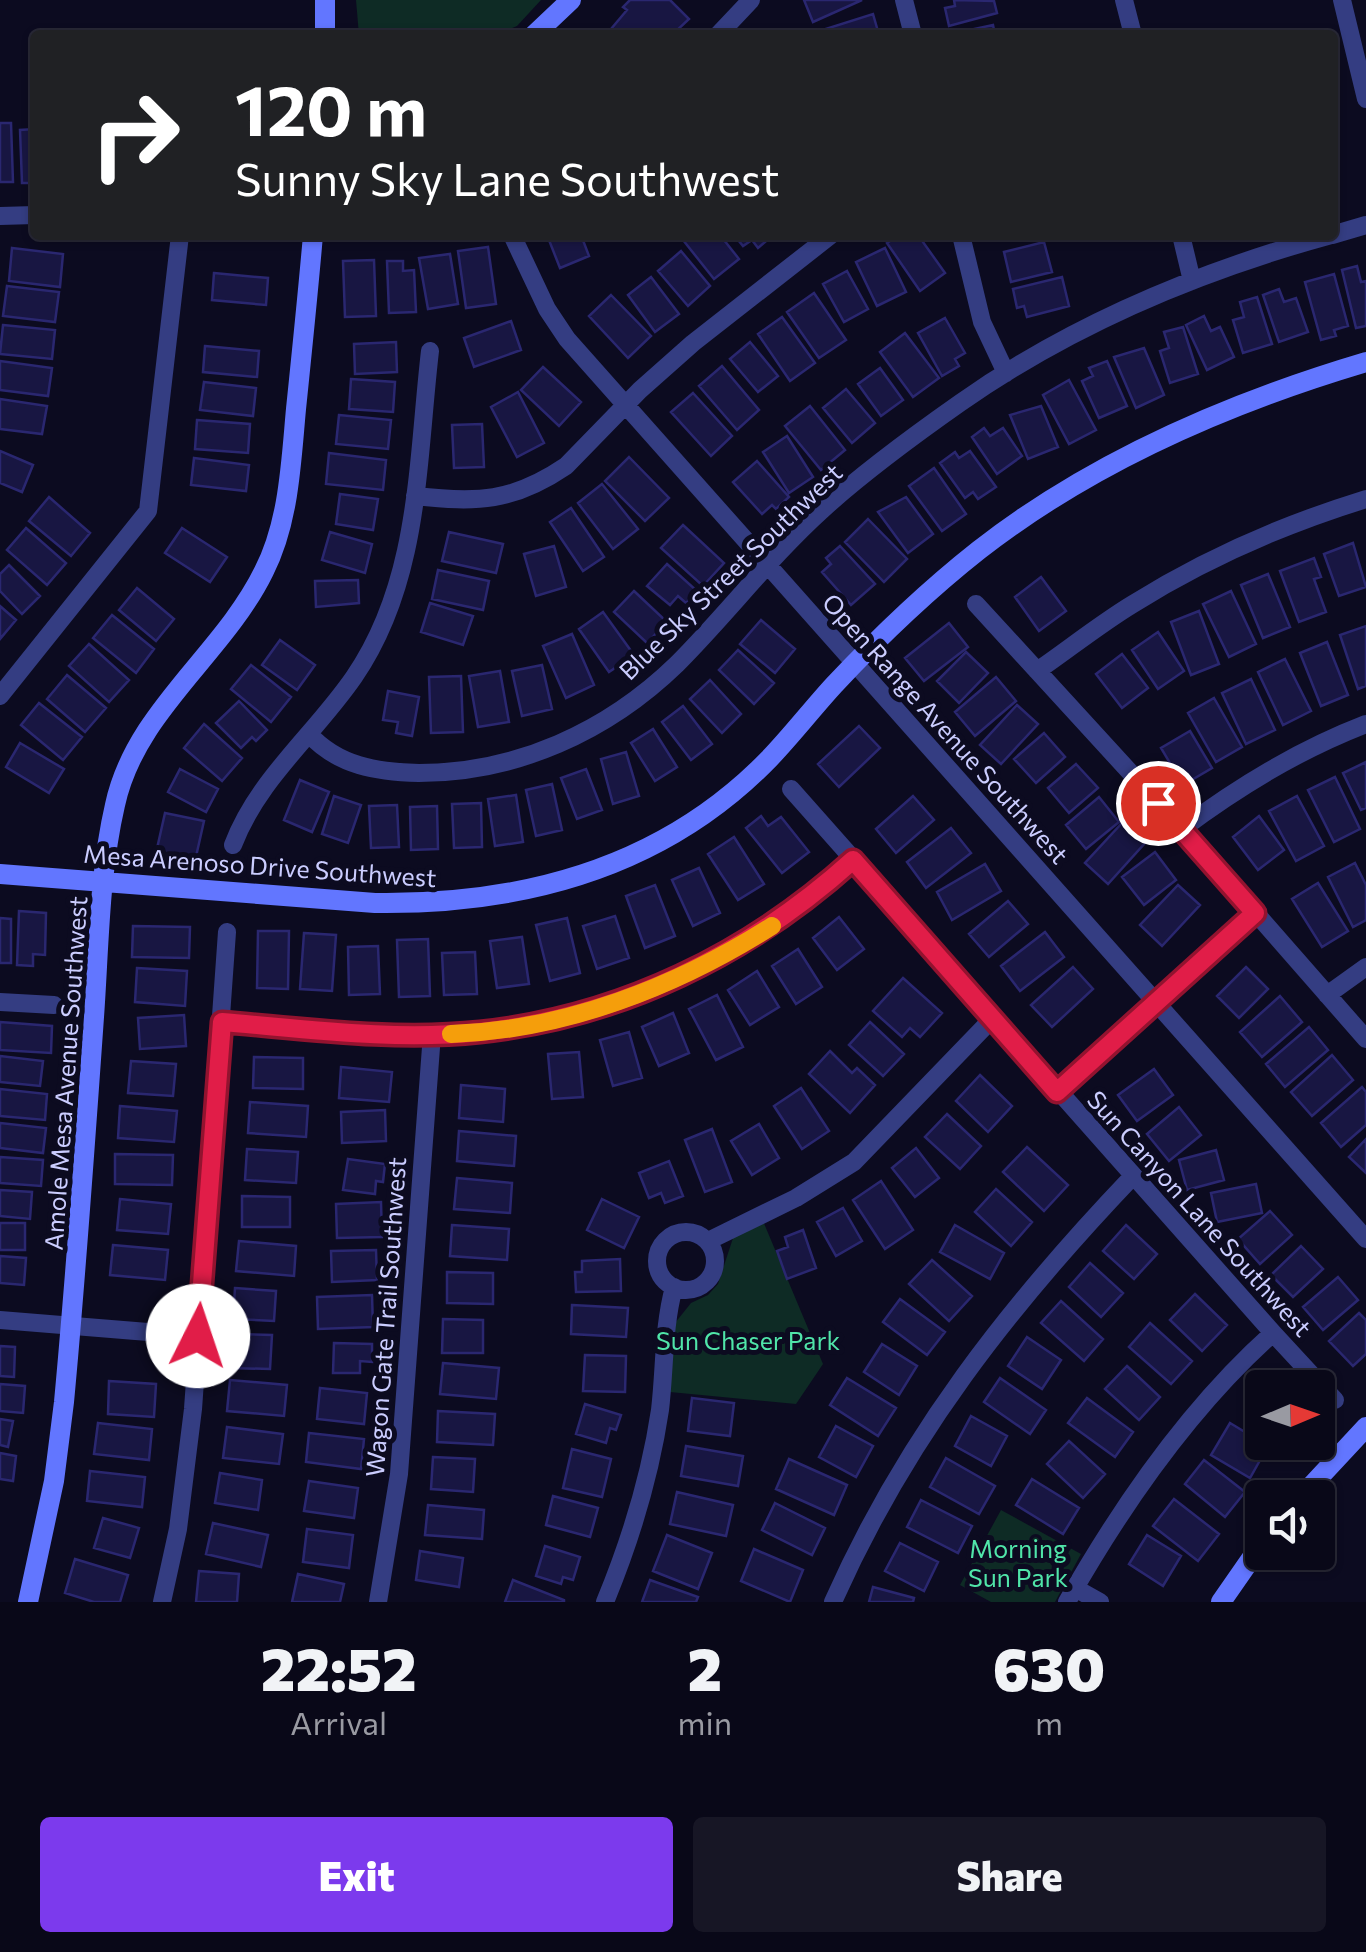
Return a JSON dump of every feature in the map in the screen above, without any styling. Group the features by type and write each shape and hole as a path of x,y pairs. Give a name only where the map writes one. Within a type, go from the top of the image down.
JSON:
{"street":[{"path":"325,30 326,0"},
{"path":"539,30 571,0"},
{"path":"723,30 750,0"},
{"path":"904,0 913,30"},
{"path":"1124,0 1132,30"},
{"path":"1342,0 1366,99"},
{"path":"0,216 30,215"},
{"name":"Blue Sky Street Southwest","path":"1338,233 1366,225"},
{"path":"0,696 148,512 179,240"},
{"name":"Amole Mesa Avenue Southwest","path":"28,1602 54,1481 72,1325 105,881 115,804 129,761 148,727 247,604 267,566 283,519 313,240"},
{"name":"Open Range Avenue Southwest","path":"514,240 567,339 1366,1239"},
{"path":"415,496 484,500 520,493 566,466 625,404 744,300 824,240"},
{"path":"962,240 982,322 1006,373"},
{"path":"1181,240 1192,281"},
{"name":"Blue Sky Street Southwest","path":"309,734 323,750 352,764 394,772 454,773 544,751 616,714 675,666 766,565 822,510 962,401 1080,332 1243,260 1314,240"},
{"path":"233,845 259,792 356,675 396,594 408,548 430,351"},
{"name":"Mesa Arenoso Drive Southwest","path":"0,874 432,904 484,899 578,877 627,860 724,800 769,760 855,664 946,577 1021,520 1069,490 1211,415 1255,396 1366,362"},
{"path":"1038,671 1130,605 1178,578 1272,532 1366,499"},
{"path":"976,604 1182,829 1366,1039"},
{"path":"1182,829 1296,757 1366,724"},
{"name":"Sun Canyon Lane Southwest","path":"791,790 1272,1333 1336,1400"},
{"path":"222,1022 390,1034 518,1028 639,995 707,965 760,934 853,860"},
{"path":"1057,1092 1255,913"},
{"path":"162,1602 186,1469 227,932"},
{"path":"1327,995 1366,967"},
{"path":"0,1002 54,1005"},
{"path":"708,1242 796,1198 854,1162 993,1018"},
{"name":"Wagon Gate Trail Southwest","path":"378,1602 399,1474 432,1034"},
{"path":"833,1602 897,1476 956,1385 1016,1304 1133,1176"},
{"path":"692,1232 708,1242 715,1259 710,1278 690,1290 674,1287 660,1275 658,1257 666,1240 692,1232"},
{"path":"606,1602 632,1537 650,1466 660,1406 666,1320 674,1287"},
{"path":"0,1320 198,1336"},
{"path":"1100,1602 1071,1595 1132,1499 1186,1426 1272,1333"},
{"path":"1317,1480 1366,1427"},
{"path":"1220,1602 1245,1567"}],"green space":[{"path":"356,0 541,0 517,26 507,30 359,30"},
{"name":"Sun Chaser Park","path":"763,1221 823,1364 796,1404 670,1392 675,1323 691,1303 708,1295 718,1284 734,1235"},
{"name":"Morning Sun Park","path":"1001,1510 1081,1554 1055,1602 991,1602 960,1585"}],"building":[{"path":"630,0 670,0 689,19 677,30 610,30 627,10 623,7"},
{"path":"804,0 862,0 813,22"},
{"path":"954,0 994,1 997,13 949,26 945,8 955,6"},
{"path":"873,14 878,30 822,30"},
{"path":"0,123 11,123 13,182 0,182"},
{"path":"30,129 30,183 22,183 20,130"},
{"path":"549,240 583,240 589,256 560,268"},
{"path":"683,240 724,240 739,259 714,279"},
{"path":"922,240 945,273 920,291 887,243"},
{"path":"1044,242 1052,272 1011,282 1004,252"},
{"path":"488,247 496,304 466,308 458,251"},
{"path":"12,248 63,254 60,287 9,281"},
{"path":"885,248 906,292 877,306 856,262"},
{"path":"681,251 710,286 688,306 658,271"},
{"path":"450,254 458,304 428,309 419,258"},
{"path":"374,260 376,316 345,317 343,261"},
{"path":"387,261 403,261 403,271 414,270 416,312 389,313"},
{"path":"1357,266 1361,282 1366,281 1366,326 1356,328 1342,270"},
{"path":"847,271 868,309 844,322 823,284"},
{"path":"214,273 268,278 266,305 212,300"},
{"path":"1334,274 1348,326 1334,330 1336,336 1321,340 1305,282"},
{"path":"651,277 679,314 655,332 628,295"},
{"path":"1062,277 1069,306 1027,317 1024,306 1017,308 1013,289"},
{"path":"7,286 59,292 55,322 3,316"},
{"path":"1279,289 1284,302 1296,298 1308,332 1279,342 1263,295"},
{"path":"814,293 846,340 819,358 787,312"},
{"path":"611,295 651,336 628,358 589,316"},
{"path":"1257,297 1272,344 1243,353 1233,320 1244,317 1240,302"},
{"path":"1204,316 1211,331 1220,327 1234,357 1207,370 1186,325"},
{"path":"782,317 815,363 790,381 758,334"},
{"path":"945,318 965,353 955,359 959,366 942,376 918,333"},
{"path":"511,321 521,350 474,367 464,338"},
{"path":"3,325 55,330 52,359 0,354"},
{"path":"1183,327 1198,374 1170,383 1160,351 1169,348 1164,332"},
{"path":"905,333 939,378 913,397 880,352"},
{"path":"396,342 397,372 355,374 354,344"},
{"path":"750,342 778,376 758,392 730,359"},
{"path":"205,346 259,351 257,377 203,372"},
{"path":"1144,348 1164,395 1136,408 1114,357"},
{"path":"0,361 52,368 48,396 0,390"},
{"path":"1107,361 1127,406 1099,418 1082,381 1093,376 1089,368"},
{"path":"722,366 759,410 737,430 699,386"},
{"path":"543,367 581,402 559,426 521,390"},
{"path":"880,368 903,400 881,416 858,384"},
{"path":"351,379 395,382 393,412 349,409"},
{"path":"1069,380 1096,430 1069,444 1043,395"},
{"path":"204,382 256,388 253,416 200,410"},
{"path":"846,389 875,423 852,443 823,408"},
{"path":"518,392 544,443 517,457 491,407"},
{"path":"693,393 732,436 711,456 671,412"},
{"path":"0,399 47,406 42,434 0,429"},
{"path":"810,406 845,450 821,470 785,426"},
{"path":"1041,406 1058,447 1028,459 1010,415"},
{"path":"339,415 391,420 388,449 336,444"},
{"path":"197,420 250,424 248,453 195,449"},
{"path":"482,424 484,467 454,468 452,425"},
{"path":"984,428 990,436 1003,428 1022,456 997,474 972,437"},
{"path":"787,436 813,477 789,493 763,452"},
{"path":"0,451 33,465 22,492 0,483"},
{"path":"970,451 996,487 978,499 973,492 965,498 940,463 955,452 959,458"},
{"path":"329,453 386,460 383,490 326,484"},
{"path":"629,457 669,498 645,521 605,481"},
{"path":"194,458 249,465 246,491 191,485"},
{"path":"757,461 789,497 776,509 772,505 762,514 733,482"},
{"path":"934,468 966,514 942,531 909,486"},
{"path":"602,484 638,529 613,549 578,503"},
{"path":"340,494 378,499 373,530 336,524"},
{"path":"49,497 90,533 71,556 29,521"},
{"path":"906,497 933,534 908,553 878,512"},
{"path":"571,508 604,557 583,571 550,522"},
{"path":"868,519 907,559 884,582 845,542"},
{"path":"683,525 724,563 703,586 661,548"},
{"path":"26,528 66,563 47,585 7,550"},
{"path":"182,528 227,557 210,582 165,553"},
{"path":"330,532 372,544 365,573 322,560"},
{"path":"449,532 503,544 496,573 442,561"},
{"path":"1353,543 1366,587 1339,596 1324,554"},
{"path":"554,546 566,587 536,596 524,554"},
{"path":"840,546 875,584 851,605 822,572 831,564 826,558"},
{"path":"1314,558 1321,577 1314,579 1326,612 1299,622 1280,571"},
{"path":"667,564 697,591 686,603 678,596 670,605 647,586"},
{"path":"9,565 40,596 22,614 0,591 0,574"},
{"path":"438,570 489,581 483,610 432,599"},
{"path":"1268,574 1290,627 1263,638 1241,585"},
{"path":"1041,577 1066,611 1039,631 1015,597"},
{"path":"358,580 359,603 316,607 315,581"},
{"path":"137,588 174,619 156,641 119,610"},
{"path":"634,591 667,622 647,643 614,612"},
{"path":"1231,591 1256,644 1229,657 1203,604"},
{"path":"430,603 473,616 463,645 421,632"},
{"path":"0,606 16,620 0,639"},
{"path":"1199,611 1219,664 1191,675 1171,622"},
{"path":"603,612 634,655 609,672 579,629"},
{"path":"112,615 154,649 136,673 93,638"},
{"path":"761,620 795,649 775,673 740,644"},
{"path":"949,623 968,647 924,681 905,658"},
{"path":"1366,626 1366,686 1358,689 1340,635"},
{"path":"1158,632 1184,671 1158,689 1132,650"},
{"path":"572,634 594,685 566,698 543,646"},
{"path":"280,640 315,665 297,690 262,665"},
{"path":"1327,642 1348,695 1321,706 1300,653"},
{"path":"89,644 129,680 109,702 69,666"},
{"path":"738,650 774,683 754,704 719,670"},
{"path":"966,652 988,673 959,703 937,681"},
{"path":"1122,654 1148,688 1122,708 1096,674"},
{"path":"1285,659 1311,711 1283,725 1258,672"},
{"path":"251,665 291,697 271,722 231,689"},
{"path":"542,665 552,709 522,716 512,671"},
{"path":"500,671 509,722 478,727 469,676"},
{"path":"67,675 106,708 85,732 47,699"},
{"path":"461,676 463,732 431,733 429,677"},
{"path":"996,677 1016,701 975,736 955,712"},
{"path":"1251,679 1275,730 1246,744 1222,693"},
{"path":"710,680 741,714 722,733 690,699"},
{"path":"388,691 419,697 412,736 396,733 398,722 383,720"},
{"path":"1214,698 1242,747 1216,762 1188,713"},
{"path":"239,701 267,730 241,748 216,723"},
{"path":"39,703 82,737 63,760 21,725"},
{"path":"1017,705 1038,724 1001,764 980,745"},
{"path":"683,706 712,744 691,760 662,722"},
{"path":"204,724 242,758 222,781 184,748"},
{"path":"859,726 880,748 839,787 818,764"},
{"path":"653,729 677,767 655,781 631,743"},
{"path":"1190,731 1212,768 1183,785 1161,748"},
{"path":"1044,733 1065,757 1036,783 1014,759"},
{"path":"20,743 64,769 49,793 6,767"},
{"path":"626,752 639,796 613,804 601,759"},
{"path":"1366,762 1366,808 1361,810 1343,773"},
{"path":"1076,764 1098,788 1069,813 1048,788"},
{"path":"180,769 218,789 206,812 168,792"},
{"path":"586,769 602,810 577,819 561,778"},
{"path":"1335,777 1360,829 1334,842 1308,790"},
{"path":"300,780 329,792 312,832 284,820"},
{"path":"552,784 562,830 536,836 526,790"},
{"path":"516,795 523,842 495,846 488,799"},
{"path":"334,796 361,805 348,843 322,834"},
{"path":"913,796 934,820 896,853 876,829"},
{"path":"1297,796 1324,846 1296,861 1269,811"},
{"path":"1099,797 1119,822 1086,849 1066,825"},
{"path":"481,803 482,847 454,848 452,804"},
{"path":"397,805 399,847 371,848 369,806"},
{"path":"437,806 438,849 411,850 410,807"},
{"path":"165,813 204,821 195,861 156,853"},
{"path":"761,816 768,826 781,817 809,852 782,873 746,828"},
{"path":"1259,816 1284,850 1258,870 1233,837"},
{"path":"1122,823 1145,843 1108,884 1085,863"},
{"path":"951,828 971,853 926,888 907,862"},
{"path":"734,837 764,884 738,900 708,854"},
{"path":"1155,852 1176,880 1144,905 1122,877"},
{"path":"1355,863 1366,885 1366,920 1353,927 1328,877"},
{"path":"985,864 1001,891 952,920 937,892"},
{"path":"699,868 720,913 693,926 672,880"},
{"path":"1318,883 1348,931 1322,947 1292,899"},
{"path":"655,885 675,936 645,948 626,896"},
{"path":"1178,885 1200,905 1162,946 1140,925"},
{"path":"1008,901 1028,924 989,957 969,934"},
{"path":"19,911 46,913 45,955 33,954 33,966 17,965"},
{"path":"615,916 629,958 597,969 583,926"},
{"path":"839,917 864,949 837,970 813,938"},
{"path":"0,918 11,919 11,963 0,963"},
{"path":"567,918 580,973 550,981 536,925"},
{"path":"133,926 190,927 189,958 132,957"},
{"path":"258,931 289,931 288,989 257,988"},
{"path":"1045,932 1064,957 1020,991 1001,966"},
{"path":"304,933 336,935 332,991 300,989"},
{"path":"522,937 529,984 497,988 490,941"},
{"path":"428,939 430,996 399,997 397,940"},
{"path":"378,946 380,994 349,995 348,947"},
{"path":"798,949 822,987 796,1004 772,966"},
{"path":"475,952 477,994 444,995 442,953"},
{"path":"1073,967 1093,989 1052,1027 1031,1005"},
{"path":"1246,967 1268,989 1239,1018 1217,996"},
{"path":"137,968 187,971 185,1006 135,1002"},
{"path":"757,971 779,1007 750,1025 728,990"},
{"path":"903,978 942,1013 920,1037 910,1028 902,1037 873,1011"},
{"path":"717,995 743,1047 716,1060 689,1009"},
{"path":"1280,996 1302,1022 1262,1057 1240,1032"},
{"path":"673,1013 689,1053 659,1066 642,1027"},
{"path":"184,1015 186,1046 140,1049 138,1018"},
{"path":"0,1022 52,1026 51,1053 0,1050"},
{"path":"870,1022 904,1054 883,1076 849,1045"},
{"path":"1309,1027 1328,1050 1285,1087 1266,1064"},
{"path":"629,1032 642,1078 613,1086 600,1040"},
{"path":"830,1051 852,1073 857,1068 875,1085 850,1113 809,1074"},
{"path":"579,1052 583,1097 552,1099 548,1054"},
{"path":"1332,1055 1353,1080 1312,1116 1291,1092"},
{"path":"0,1056 43,1061 40,1086 0,1082"},
{"path":"254,1057 303,1058 303,1089 253,1088"},
{"path":"131,1061 176,1064 173,1096 128,1093"},
{"path":"341,1067 392,1072 389,1102 339,1098"},
{"path":"1154,1069 1173,1095 1137,1121 1118,1095"},
{"path":"980,1075 1012,1106 988,1132 956,1101"},
{"path":"461,1085 505,1089 503,1122 459,1118"},
{"path":"1362,1087 1366,1092 1366,1125 1341,1147 1321,1123"},
{"path":"801,1088 829,1131 802,1149 774,1106"},
{"path":"0,1089 47,1094 45,1120 0,1116"},
{"path":"250,1102 308,1106 306,1137 248,1133"},
{"path":"120,1106 177,1111 174,1142 118,1138"},
{"path":"1179,1107 1201,1135 1169,1161 1147,1134"},
{"path":"385,1110 386,1141 342,1143 341,1112"},
{"path":"947,1114 981,1146 960,1169 925,1137"},
{"path":"0,1123 46,1128 43,1153 0,1148"},
{"path":"759,1124 779,1158 752,1175 731,1141"},
{"path":"712,1129 732,1182 705,1192 685,1140"},
{"path":"459,1131 516,1136 514,1166 457,1161"},
{"path":"1366,1139 1366,1173 1349,1157"},
{"path":"1027,1147 1068,1185 1044,1211 1003,1172"},
{"path":"916,1148 939,1178 915,1197 892,1168"},
{"path":"247,1149 298,1152 296,1183 245,1180"},
{"path":"1216,1150 1224,1180 1187,1190 1179,1160"},
{"path":"115,1154 173,1155 172,1185 115,1184"},
{"path":"0,1157 43,1160 41,1186 0,1183"},
{"path":"348,1159 385,1164 383,1182 376,1181 375,1194 343,1190"},
{"path":"669,1161 683,1196 665,1203 661,1193 649,1198 639,1173"},
{"path":"457,1178 512,1183 510,1213 454,1209"},
{"path":"881,1181 913,1230 885,1249 853,1200"},
{"path":"1256,1184 1262,1213 1217,1222 1211,1193"},
{"path":"996,1189 1032,1222 1011,1246 975,1212"},
{"path":"0,1190 32,1192 30,1219 0,1216"},
{"path":"242,1196 290,1197 290,1227 242,1227"},
{"path":"120,1199 171,1204 168,1234 117,1230"},
{"path":"602,1199 639,1217 624,1248 587,1230"},
{"path":"381,1202 382,1237 337,1238 336,1204"},
{"path":"843,1208 862,1241 836,1256 817,1222"},
{"path":"1270,1211 1292,1235 1260,1264 1238,1239"},
{"path":"0,1223 25,1223 25,1250 0,1250"},
{"path":"452,1225 509,1229 507,1260 450,1256"},
{"path":"955,1225 1004,1253 990,1279 940,1252"},
{"path":"1126,1225 1157,1254 1134,1279 1103,1251"},
{"path":"803,1230 816,1268 787,1279 777,1251 788,1247 785,1237"},
{"path":"239,1241 296,1246 294,1276 236,1271"},
{"path":"113,1245 168,1250 165,1280 110,1275"},
{"path":"1301,1246 1323,1269 1293,1297 1271,1275"},
{"path":"376,1250 377,1280 332,1282 331,1251"},
{"path":"0,1256 26,1258 24,1285 0,1283"},
{"path":"620,1259 621,1291 576,1292 575,1272 582,1272 582,1261"},
{"path":"932,1260 972,1296 949,1321 909,1284"},
{"path":"1090,1263 1123,1293 1101,1317 1069,1287"},
{"path":"447,1272 493,1273 493,1304 447,1303"},
{"path":"1338,1277 1358,1300 1323,1330 1303,1307"},
{"path":"235,1288 276,1291 274,1321 233,1319"},
{"path":"1195,1294 1227,1325 1202,1351 1170,1320"},
{"path":"372,1295 373,1327 318,1329 317,1297"},
{"path":"900,1299 945,1332 927,1355 883,1322"},
{"path":"1061,1301 1103,1339 1084,1361 1041,1323"},
{"path":"572,1305 628,1308 626,1337 571,1334"},
{"path":"1359,1313 1366,1320 1366,1354 1353,1366 1329,1341"},
{"path":"443,1319 483,1320 483,1353 442,1353"},
{"path":"1150,1323 1192,1361 1171,1384 1129,1347"},
{"path":"231,1334 272,1335 270,1369 229,1368"},
{"path":"1027,1337 1061,1360 1042,1389 1008,1366"},
{"path":"334,1343 372,1344 372,1362 360,1361 360,1373 333,1373"},
{"path":"882,1344 917,1366 899,1395 864,1372"},
{"path":"0,1346 15,1347 14,1377 0,1376"},
{"path":"585,1355 626,1356 625,1392 583,1391"},
{"path":"443,1363 499,1368 496,1399 440,1394"},
{"path":"1127,1366 1160,1397 1139,1420 1105,1389"},
{"path":"847,1378 896,1408 878,1436 830,1405"},
{"path":"1000,1378 1046,1410 1030,1434 984,1402"},
{"path":"230,1380 287,1385 284,1416 227,1411"},
{"path":"109,1381 156,1384 154,1417 108,1414"},
{"path":"0,1384 25,1386 23,1413 0,1411"},
{"path":"320,1388 367,1393 364,1424 317,1419"},
{"path":"692,1398 734,1403 730,1436 688,1431"},
{"path":"1087,1398 1133,1432 1115,1457 1068,1423"},
{"path":"585,1404 621,1415 616,1430 610,1428 606,1443 576,1434"},
{"path":"438,1411 495,1414 493,1445 437,1442"},
{"path":"971,1416 1007,1436 991,1466 955,1446"},
{"path":"0,1419 13,1421 8,1447 0,1445"},
{"path":"98,1423 152,1429 149,1460 94,1454"},
{"path":"1230,1423 1245,1432 1245,1460 1260,1460 1250,1478 1211,1455"},
{"path":"836,1426 873,1446 856,1477 819,1457"},
{"path":"227,1427 283,1434 279,1464 223,1458"},
{"path":"309,1433 364,1439 361,1469 306,1462"},
{"path":"1069,1441 1105,1474 1083,1498 1047,1464"},
{"path":"686,1446 743,1456 738,1486 681,1476"},
{"path":"572,1449 611,1459 602,1497 563,1488"},
{"path":"0,1453 16,1456 13,1481 0,1479"},
{"path":"433,1457 475,1459 473,1492 431,1489"},
{"path":"946,1458 995,1486 979,1514 930,1487"},
{"path":"789,1459 847,1485 834,1515 776,1489"},
{"path":"1204,1460 1245,1492 1225,1517 1185,1484"},
{"path":"90,1471 145,1477 142,1507 87,1501"},
{"path":"220,1473 262,1480 258,1510 215,1503"},
{"path":"1032,1479 1079,1508 1063,1534 1016,1505"},
{"path":"309,1481 358,1488 354,1518 304,1511"},
{"path":"677,1492 733,1505 726,1536 670,1524"},
{"path":"553,1496 598,1508 590,1537 546,1525"},
{"path":"1174,1499 1219,1534 1198,1561 1153,1526"},
{"path":"921,1500 972,1526 958,1553 907,1527"},
{"path":"775,1503 825,1528 812,1555 762,1530"},
{"path":"428,1505 484,1510 482,1539 425,1535"},
{"path":"103,1518 139,1528 130,1558 94,1548"},
{"path":"213,1523 268,1535 261,1567 206,1554"},
{"path":"307,1529 353,1535 349,1568 303,1562"},
{"path":"667,1535 712,1553 698,1589 653,1571"},
{"path":"1147,1535 1181,1556 1163,1586 1129,1564"},
{"path":"900,1543 938,1562 924,1591 885,1571"},
{"path":"545,1546 580,1557 573,1580 563,1577 561,1584 536,1576"},
{"path":"754,1549 803,1570 790,1602 741,1581"},
{"path":"420,1551 463,1558 459,1587 416,1580"},
{"path":"75,1559 128,1575 120,1602 94,1602 65,1593"},
{"path":"199,1571 239,1574 237,1602 196,1602"},
{"path":"298,1574 344,1584 340,1602 292,1602"},
{"path":"513,1580 564,1600 564,1602 505,1602"},
{"path":"650,1580 698,1597 696,1602 642,1602"},
{"path":"873,1587 914,1598 913,1602 869,1602"}],"slow traffic":[{"path":"451,1034 518,1028 639,995 707,965 772,926"}],"route":[{"path":"198,1336 222,1022 390,1034 477,1033 560,1019 639,995 707,965 786,917 853,860 1057,1092 1255,913 1158,803"}]}
